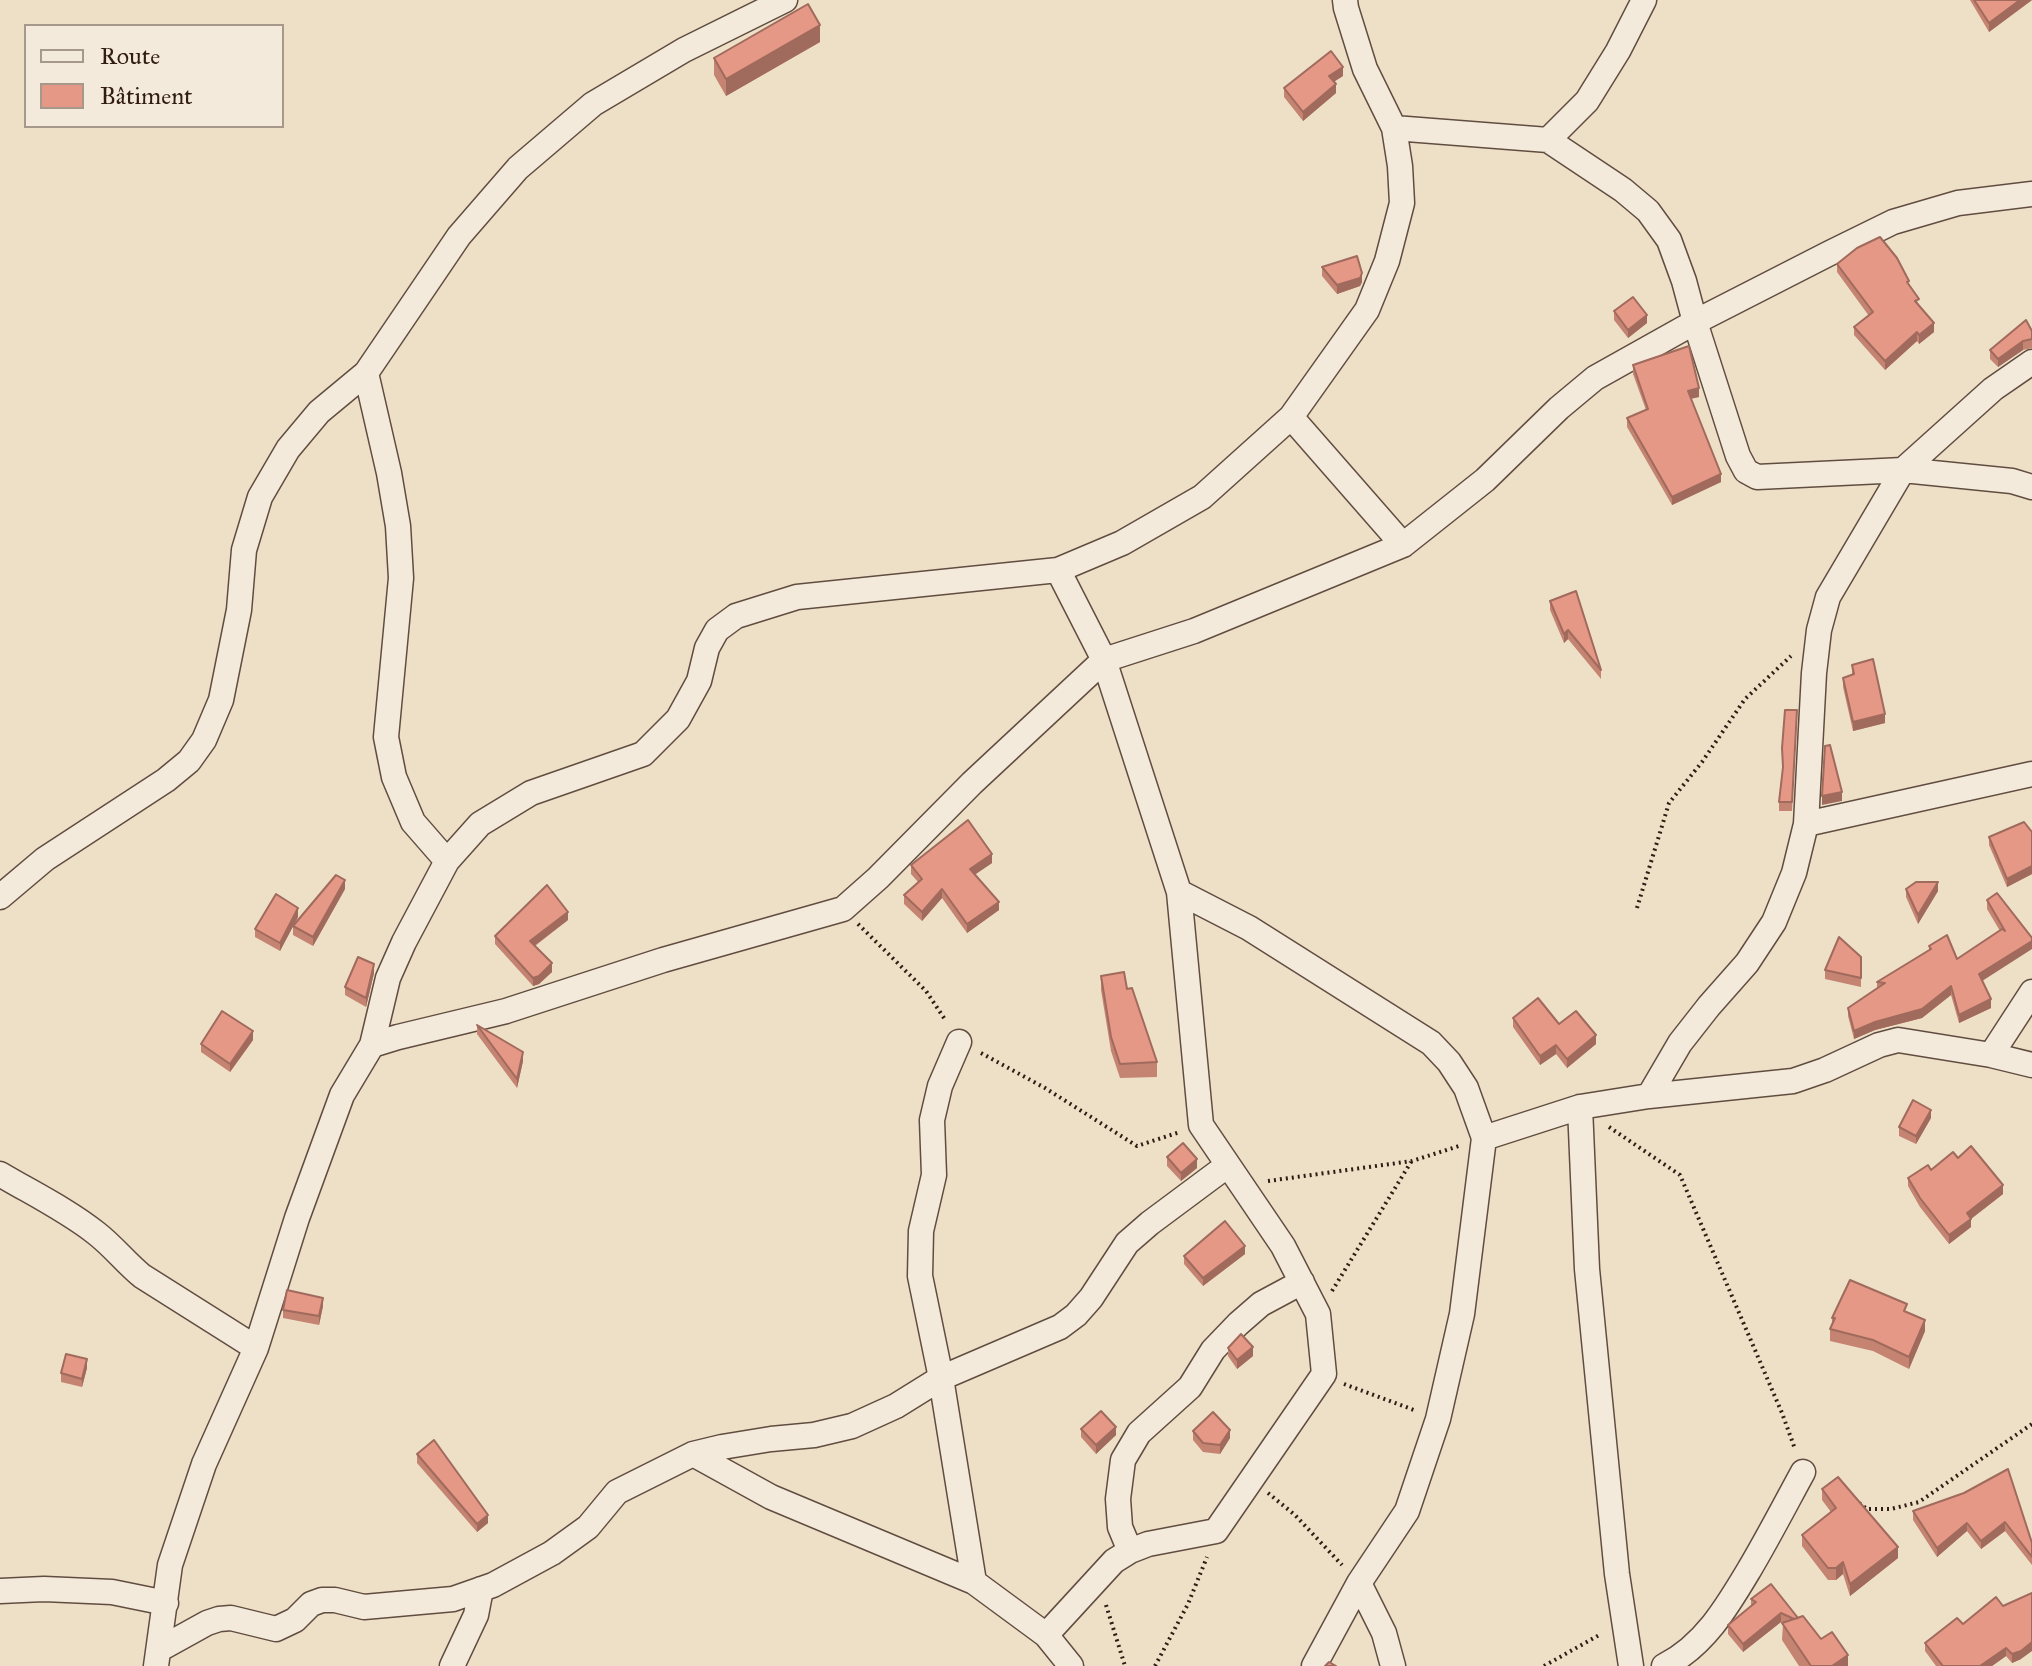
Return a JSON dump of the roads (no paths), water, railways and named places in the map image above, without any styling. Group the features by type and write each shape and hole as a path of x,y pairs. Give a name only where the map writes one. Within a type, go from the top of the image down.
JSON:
{"street":[{"path":"0,897 45,859 166,780 189,761 204,740 221,700 239,610 244,550 260,497 288,449 319,412 366,373 459,236 518,168 593,104 684,50 785,0"},
{"path":"158,1658 170,1565 204,1464 256,1348 297,1218 342,1095 372,1045 388,978 447,861 480,824 531,793 643,754 678,719 699,681 707,648 717,630 736,616 797,597 1058,570 1122,543 1202,497 1291,417 1367,310 1387,261 1402,203 1394,128 1365,69 1345,0"},
{"path":"1548,140 1587,101 1618,51 1644,0"},
{"path":"1394,128 1548,140 1623,190 1648,211 1669,240 1738,456 1746,471 1757,477 1772,477 1903,470 2012,481 2032,487"},
{"path":"372,1045 506,1011 663,960 843,909 1104,660 1194,631 1403,545 1485,480 1559,408 1595,378 1695,322 1893,222 1958,203 2032,194"},
{"path":"1649,1096 1680,1043 1747,963 1774,922 1794,873 1806,824 1814,673 1819,630 1828,597 1903,470 1993,389 2032,362"},
{"path":"366,373 389,473 398,526 401,578 386,737 394,777 413,822 447,861"},
{"path":"1291,417 1403,545"},
{"path":"1046,1635 1114,1561 1130,1551 1148,1544 1216,1531 1324,1374 1318,1314 1283,1246 1201,1125 1179,892 1104,660 1058,570"},
{"path":"1806,824 2032,774"},
{"path":"1179,892 1249,928 1431,1043 1449,1062 1466,1088 1484,1138 1462,1314 1438,1419 1407,1511 1359,1583 1314,1666"},
{"path":"1991,1055 2032,992"},
{"path":"1484,1138 1580,1107 1649,1096 1793,1081 1898,1040 2032,1065"},
{"path":"959,1042 940,1086 932,1120 934,1175 921,1231 920,1276 941,1378 974,1582"},
{"path":"1580,1107 1587,1269 1631,1666"},
{"path":"0,1174 80,1221 142,1276 256,1348"},
{"path":"158,1658 207,1623 219,1619 231,1618 276,1629 295,1620 311,1604 322,1600 364,1607 453,1599 493,1585 552,1553 588,1527 617,1492 693,1454 852,1426 896,1406 941,1378 1060,1327 1091,1298 1127,1243 1150,1223 1235,1175"},
{"path":"1130,1551 1120,1527 1118,1499 1123,1460 1139,1433 1190,1387 1213,1350 1238,1324 1261,1304 1302,1282"},
{"path":"693,1454 771,1497 974,1582 1046,1635 1071,1666"},
{"path":"1664,1666 1693,1646 1722,1616 1803,1472"},
{"path":"1359,1583 1384,1633 1393,1666"},
{"path":"452,1666 476,1615 481,1589"},
{"path":"0,1591 112,1592 166,1603"}]}
